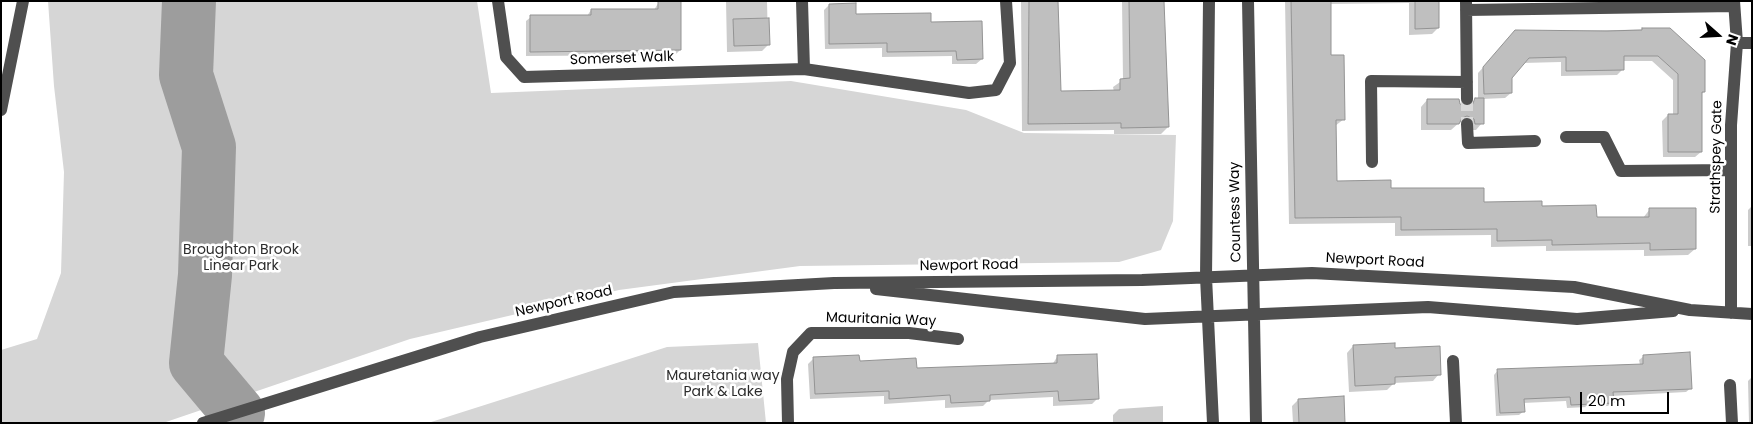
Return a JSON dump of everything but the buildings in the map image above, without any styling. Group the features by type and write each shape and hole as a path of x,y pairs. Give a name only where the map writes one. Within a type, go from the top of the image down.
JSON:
{"street":[{"path":"1,110 23,1"},
{"name":"Somerset Walk","path":"498,1 506,57 524,77 804,69 968,93 996,90 1010,63 1006,1"},
{"path":"802,1 804,69"},
{"path":"1209,1 1206,277 1213,423"},
{"name":"Countess Way","path":"1248,1 1256,423"},
{"path":"1467,98 1466,6 1734,4"},
{"name":"Strathspey Gate","path":"1730,313 1730,125 1737,43 1734,4"},
{"path":"1737,43 1752,43"},
{"path":"1372,162 1371,81 1467,82"},
{"path":"1467,124 1468,143 1535,141"},
{"path":"1566,137 1604,137 1621,171 1730,170"},
{"name":"Newport Road","path":"203,423 480,336 674,292 834,283 1142,280 1312,273 1574,287 1690,310 1752,314"},
{"path":"834,283 967,300 1145,319 1428,307 1577,319 1690,310"},
{"name":"Mauritania Way","path":"788,423 787,379 793,352 811,333 909,334 958,339"},
{"path":"1453,361 1456,423"},
{"path":"1730,385 1732,423"}],"green space":[{"name":"Broughton Brook Linear Park","path":"48,1 477,1 491,93 791,81 966,110 1024,133 1176,135 1173,221 1161,250 1119,262 800,266 619,290 410,339 163,423 1,423 1,350 37,339 61,273 64,172 54,86"},
{"name":"Mauretania way Park & Lake","path":"758,343 766,423 428,423 667,347"}],"waterway":[{"path":"189,1 186,75 209,147 205,275 196,363 238,413"},
{"path":"238,413 240,423"}],"tunnel":[{"path":"1467,99 1467,124"}]}
